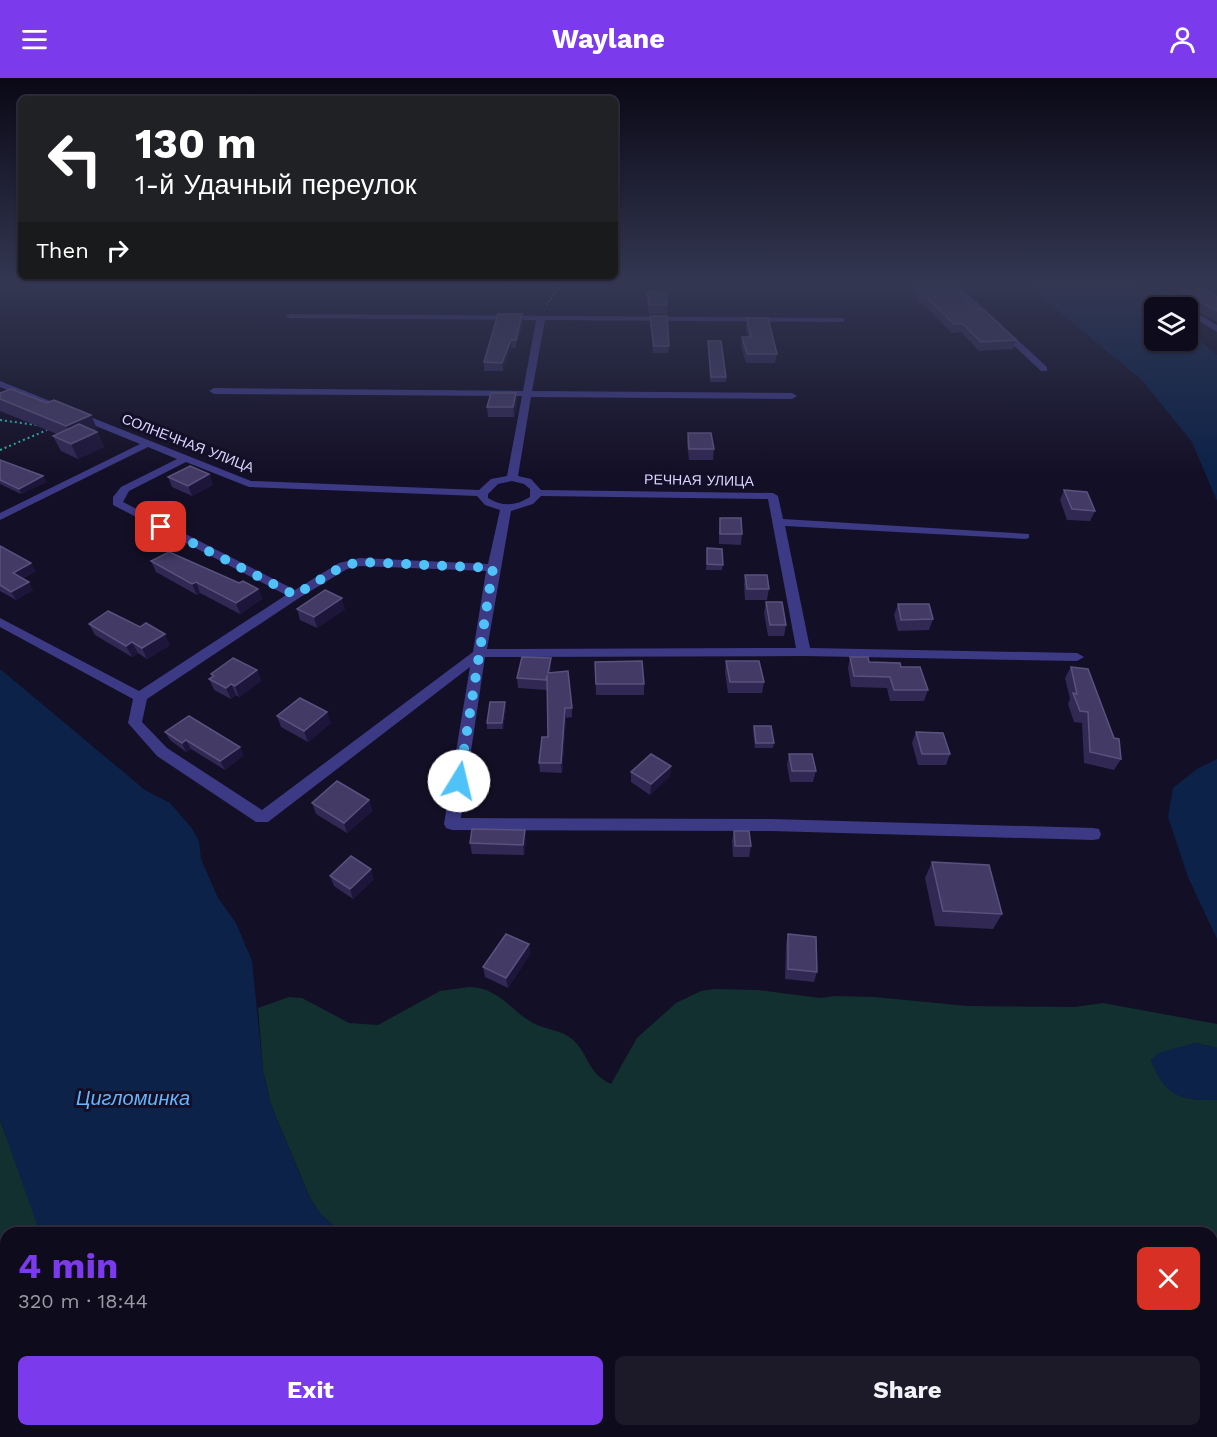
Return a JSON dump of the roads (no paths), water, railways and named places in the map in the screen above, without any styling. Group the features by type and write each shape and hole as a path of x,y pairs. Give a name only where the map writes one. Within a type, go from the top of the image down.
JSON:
{"street":[{"path":"512,478 536,346"},
{"path":"1020,346 1044,369"},
{"name":"СОЛНЕЧНАЯ УЛИЦА","path":"0,384 236,480 263,486 482,493"},
{"path":"214,391 792,396"},
{"path":"8,400 23,393"},
{"path":"0,517 149,443"},
{"path":"185,459 125,489 117,496 117,503 295,595"},
{"path":"512,478 533,484 537,493 530,502 506,508 488,503 482,493 495,481 512,478"},
{"name":"РЕЧНАЯ УЛИЦА","path":"537,493 773,496 804,652"},
{"path":"506,508 493,568 452,824 771,825 1093,834"},
{"path":"777,522 1025,536"},
{"path":"493,568 360,562 343,566 140,697 135,723 162,752 262,818 480,653 804,652 1077,657"},
{"path":"0,622 140,697"}],"water":[{"path":"1101,346 1144,346 1144,351 1198,351 1198,346 1207,346 1217,355 1217,501 1192,442 1142,380"},
{"name":"Цигломинка","path":"0,669 145,790 170,803 191,827 199,841 201,859 218,898 236,923 252,961 263,1070 271,1105 310,1198 321,1215 336,1227 38,1227 0,1120"},
{"path":"1217,759 1217,939 1188,877 1168,817 1173,788 1197,769"},
{"path":"1195,1043 1217,1048 1217,1100 1193,1099 1175,1094 1162,1082 1151,1060 1158,1053"}]}
